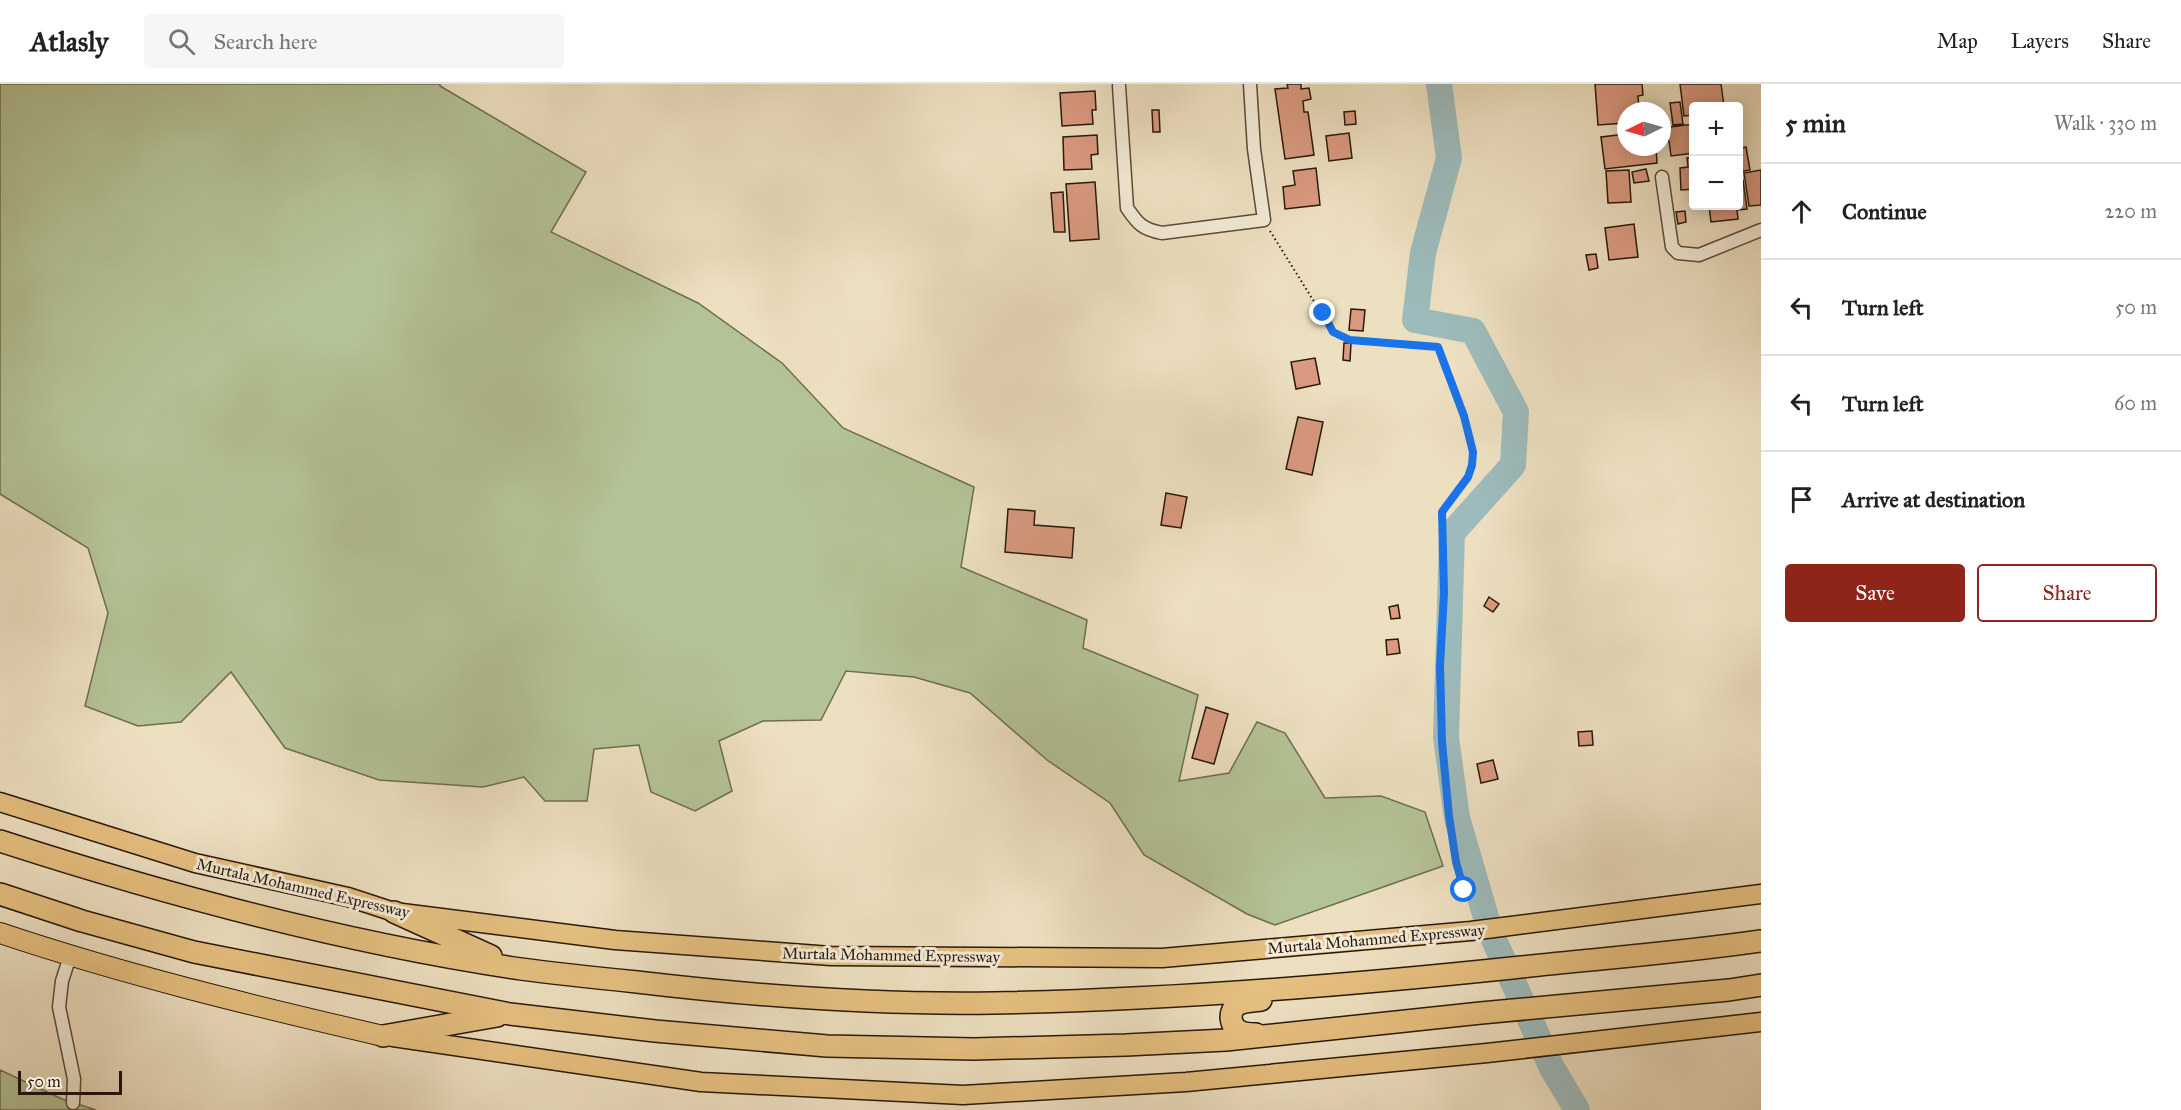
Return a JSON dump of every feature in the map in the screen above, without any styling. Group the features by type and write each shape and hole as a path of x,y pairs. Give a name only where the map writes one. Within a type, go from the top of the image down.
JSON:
{"highway":[{"path":"0,841 96,872 320,932 522,969 710,990 813,998 991,1003 1221,994 1476,972 1761,941"},
{"path":"0,894 82,921 194,952 510,1014 655,1031 827,1046 974,1049 1226,1040 1761,985"},
{"path":"394,912 522,969"},
{"path":"1699,949 1761,928"},
{"path":"0,933 70,956 235,1002 383,1036 510,1014"},
{"path":"1272,1035 1246,1034 1234,1028 1233,1009 1248,1002 1297,995 1323,986"},
{"path":"1729,990 1761,991"}],"main road":[{"name":"Murtala Mohammed Expressway","path":"0,802 195,863 348,897 394,912 615,940 831,956 1162,958 1471,931 1761,894"},
{"path":"383,1036 701,1082 963,1095 1186,1082 1487,1053 1761,1022"}],"street":[{"path":"1119,86 1127,208 1146,230 1162,233 1263,220 1254,149 1250,84"},
{"path":"1662,177 1672,247 1678,253 1699,255 1761,230"},
{"path":"70,956 62,981 59,1007 74,1079 73,1103"}],"path":[{"path":"1263,220 1333,332 1350,340 1438,347 1464,416 1473,452 1472,465 1468,477 1442,512 1444,593 1440,666 1442,742 1449,816 1456,862 1464,890"}],"green space":[{"path":"0,84 440,84 586,172 551,232 698,303 782,363 843,428 974,487 961,567 1087,620 1083,648 1198,695 1179,781 1229,773 1257,722 1285,733 1325,798 1381,796 1425,812 1443,866 1275,925 1247,914 1144,855 1110,803 1047,760 970,693 914,677 846,671 821,720 763,721 719,741 732,791 695,811 651,792 639,745 594,749 587,801 545,801 524,777 483,787 379,780 285,748 231,672 181,722 138,726 85,706 108,613 88,548 0,494"},
{"path":"0,1070 62,1099 96,1110 0,1110"}],"building":[{"path":"1287,84 1301,84 1301,89 1309,88 1311,99 1303,101 1304,112 1308,112 1314,155 1285,159 1275,89 1288,88"},
{"path":"1595,84 1642,84 1643,95 1638,96 1638,102 1617,102 1617,124 1598,125"},
{"path":"1680,84 1721,84 1723,102 1689,102 1689,116 1684,116"},
{"path":"1095,91 1096,110 1092,110 1093,124 1062,126 1060,93"},
{"path":"1680,102 1683,124 1673,125 1671,103"},
{"path":"1152,110 1159,110 1160,132 1153,132"},
{"path":"1355,111 1356,124 1345,125 1344,112"},
{"path":"1689,125 1689,154 1671,156 1671,127"},
{"path":"1349,133 1352,158 1329,161 1326,136"},
{"path":"1097,135 1098,154 1091,155 1092,169 1064,170 1063,137"},
{"path":"1617,135 1617,156 1657,156 1657,163 1605,169 1601,137"},
{"path":"1746,147 1750,170 1743,171 1743,156 1743,148"},
{"path":"1687,158 1689,158 1689,189 1681,190 1680,168 1688,167"},
{"path":"1316,168 1320,205 1285,209 1283,187 1295,185 1293,171"},
{"path":"1646,169 1649,181 1634,183 1632,172"},
{"path":"1629,170 1631,202 1608,203 1606,171"},
{"path":"1761,170 1761,205 1749,206 1744,173"},
{"path":"1743,180 1747,209 1743,209"},
{"path":"1095,182 1099,239 1070,241 1066,184"},
{"path":"1063,192 1065,232 1054,232 1051,193"},
{"path":"1710,210 1737,210 1738,219 1711,222"},
{"path":"1685,211 1686,222 1678,224 1676,212"},
{"path":"1634,224 1638,257 1609,260 1605,228"},
{"path":"1596,254 1598,268 1589,270 1586,255"},
{"path":"1351,309 1365,310 1363,331 1349,330"},
{"path":"1344,343 1351,343 1350,361 1343,360"},
{"path":"1315,358 1320,384 1296,389 1291,362"},
{"path":"1298,417 1323,422 1312,475 1286,469"},
{"path":"1166,493 1187,497 1181,528 1161,525"},
{"path":"1008,509 1035,511 1034,525 1074,528 1072,558 1005,552"},
{"path":"1489,597 1499,604 1493,612 1484,606"},
{"path":"1398,605 1400,618 1391,619 1389,607"},
{"path":"1398,639 1400,653 1387,655 1386,640"},
{"path":"1206,707 1228,714 1214,764 1192,758"},
{"path":"1592,731 1593,745 1579,746 1578,732"},
{"path":"1493,760 1498,779 1481,783 1477,764"}],"waterway":[{"path":"1439,84 1449,158 1423,253 1415,320 1473,331 1516,412 1513,465 1452,533 1446,737 1457,818 1490,931 1552,1068 1577,1110"}],"route":[{"path":"1323,313 1333,332 1350,340 1438,347 1464,416 1473,452 1468,477 1442,512 1444,593 1440,666 1442,742 1449,816 1456,862 1464,890"}]}
